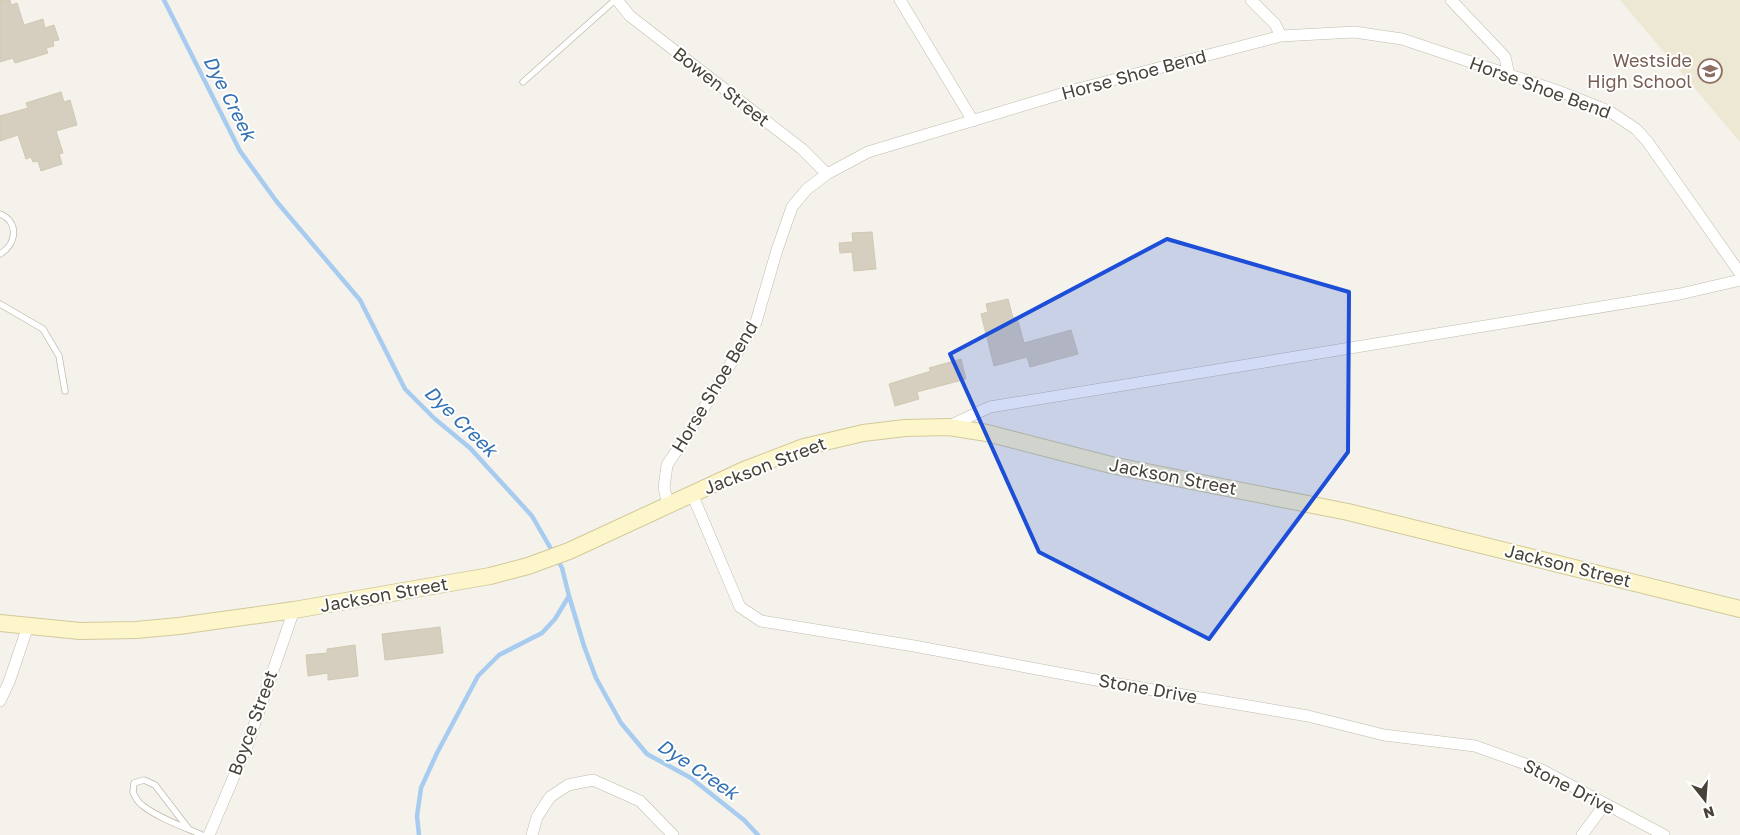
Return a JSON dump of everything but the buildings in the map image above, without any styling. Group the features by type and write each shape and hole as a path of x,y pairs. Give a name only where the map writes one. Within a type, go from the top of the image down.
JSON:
{"street":[{"name":"Bowen Street","path":"616,0 630,16 802,149 826,174"},
{"path":"900,0 973,121"},
{"path":"1251,0 1275,24 1281,36"},
{"path":"1451,0 1504,57 1510,75"},
{"name":"Horse Shoe Bend","path":"668,505 664,488 667,465 756,322 792,206 807,189 826,174 868,152 1078,90 1281,36 1354,32 1402,39 1561,92 1609,111 1636,129 1658,156 1740,272"},
{"path":"949,427 990,407 1680,294 1740,280"},
{"name":"Jackson Street","path":"0,623 80,631 136,630 179,626 294,610 490,576 528,566 570,551 744,470 804,447 863,433 905,428 949,427 987,432 1111,465 1348,512 1740,609"},
{"name":"Stone Drive","path":"692,494 740,607 761,621 914,646 1112,683 1308,716 1384,734 1475,746 1542,770 1664,835"},
{"name":"Boyce Street","path":"209,835 247,746 294,610"},
{"path":"0,701 9,682 28,626"},
{"path":"532,835 537,817 550,797 568,785 593,780 640,801 673,835"},
{"path":"1582,835 1604,804"}],"lane":[{"path":"524,82 616,0"},
{"path":"0,214 5,216 14,232 14,239 9,247 0,254"},
{"path":"0,304 43,329 59,356 65,391"},
{"path":"188,828 155,785 144,780 134,783 132,792 140,804 188,828 202,835"}],"highlighted area":[{"path":"1167,239 1349,292 1348,452 1209,639 1039,552 950,354"}],"shaded area":[{"name":"Westside High School","path":"1620,0 1740,0 1740,142"}],"waterway":[{"name":"Dye Creek","path":"164,0 240,151 277,202 360,300 405,389 435,419 470,448 532,516 562,568 584,646 596,678 621,723 647,754 691,778 744,820 758,835"},
{"path":"419,835 417,816 421,788 437,753 478,676 499,655 542,633 555,619 569,596"}],"place":[{"name":"Westside High School","path":"1710,71"}]}
